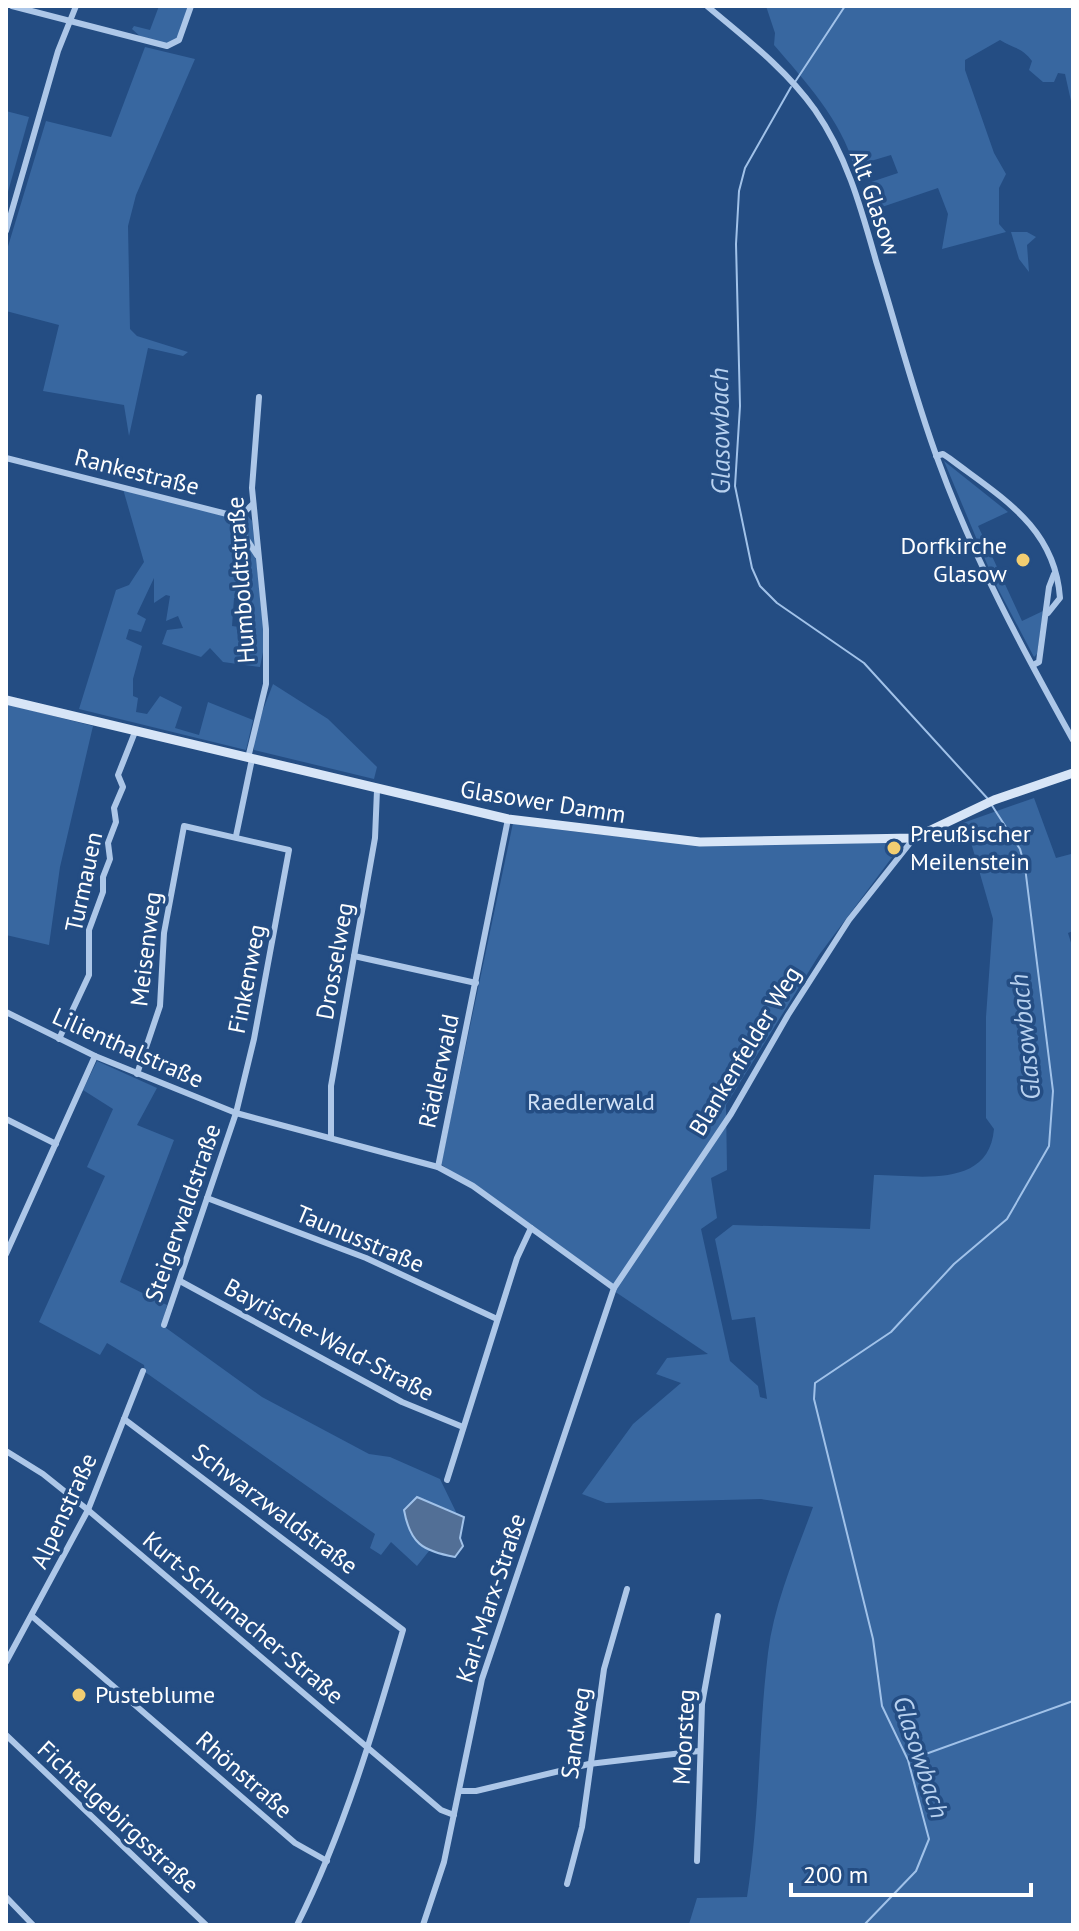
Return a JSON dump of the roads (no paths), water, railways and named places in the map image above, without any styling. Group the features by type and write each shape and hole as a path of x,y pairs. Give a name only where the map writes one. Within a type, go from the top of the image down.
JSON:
{"street":[{"path":"12,6 167,46 179,40 191,6"},
{"path":"6,231 68,21 76,6"},
{"name":"Alt Glasow","path":"707,6 787,76 833,139 855,188 936,456 991,587 1073,740"},
{"name":"Humboldtstraße","path":"236,836 250,759 251,732 266,684 260,561 253,504 259,397"},
{"path":"936,456 943,454 949,458 1020,513 1045,541 1060,598 1048,613"},
{"name":"Rankestraße","path":"6,458 231,515"},
{"path":"231,515 240,516 253,504"},
{"path":"231,515 260,561"},
{"path":"1033,665 1039,662 1048,613 1049,587 1054,574"},
{"name":"Glasower Damm","path":"6,700 508,819 700,842 819,843 914,838 994,800 1073,773"},
{"name":"Turmauen","path":"59,1039 89,975 89,930 110,859 108,843 123,787 118,775 135,732"},
{"name":"Drosselweg","path":"331,1138 331,1086 375,838 377,790"},
{"name":"Rädlerwald","path":"438,1167 508,819"},
{"name":"Meisenweg","path":"137,1074 160,1006 164,933 184,826 236,836"},
{"name":"Finkenweg","path":"236,836 289,850 254,1039 236,1113"},
{"name":"Blankenfelder Weg","path":"614,1288 731,1114 840,932 914,838"},
{"path":"354,956 476,983"},
{"name":"Lilienthalstraße","path":"6,1012 95,1056 236,1113 438,1167 473,1186 614,1288"},
{"path":"6,1254 95,1056"},
{"name":"Steigerwaldstraße","path":"164,1325 236,1113"},
{"path":"6,1119 56,1144"},
{"name":"Taunusstraße","path":"207,1198 366,1258 497,1319"},
{"path":"447,1480 497,1319 531,1228"},
{"name":"Bayrische-Wald-Straße","path":"180,1281 402,1402 463,1427"},
{"name":"Karl-Marx-Straße","path":"423,1925 441,1876 482,1679 614,1288"},
{"name":"Alpenstraße","path":"6,1662 88,1510 143,1371"},
{"name":"Schwarzwaldstraße","path":"124,1419 403,1630 368,1748"},
{"name":"Kurt-Schumacher-Straße","path":"6,1451 88,1510 441,1810 454,1815"},
{"name":"Sandweg","path":"567,1884 582,1827 604,1669 627,1589"},
{"name":"Moorsteg","path":"697,1861 702,1704 718,1616"},
{"name":"Rhönstraße","path":"33,1617 295,1843 327,1861"},
{"name":"Fichtelgebirgsstraße","path":"6,1735 206,1925"},
{"path":"297,1925 327,1861 368,1748"},
{"path":"459,1791 476,1791 589,1764 699,1751"},
{"path":"6,1897 33,1925"}],"waterway":[{"name":"Glasowbach","path":"795,82 845,6"},
{"name":"Glasowbach","path":"791,87 745,168 739,191 736,244 740,406 735,486 752,568 760,586 777,603 864,663 988,799"},
{"name":"Glasowbach","path":"864,1925 916,1871 929,1839 908,1760 882,1706 873,1639 814,1399 815,1383 891,1332 954,1264 1007,1219 1049,1146 1053,1091 1025,867 1020,849 991,804"},
{"path":"909,1760 1073,1701"}],"place":[{"name":"Dorfkirche Glasow","path":"1023,560"},
{"name":"Preußischer Meilenstein","path":"894,848"},
{"name":"Pusteblume","path":"79,1695"}],"park label":[{"name":"Raedlerwald","path":"591,1102"}]}
